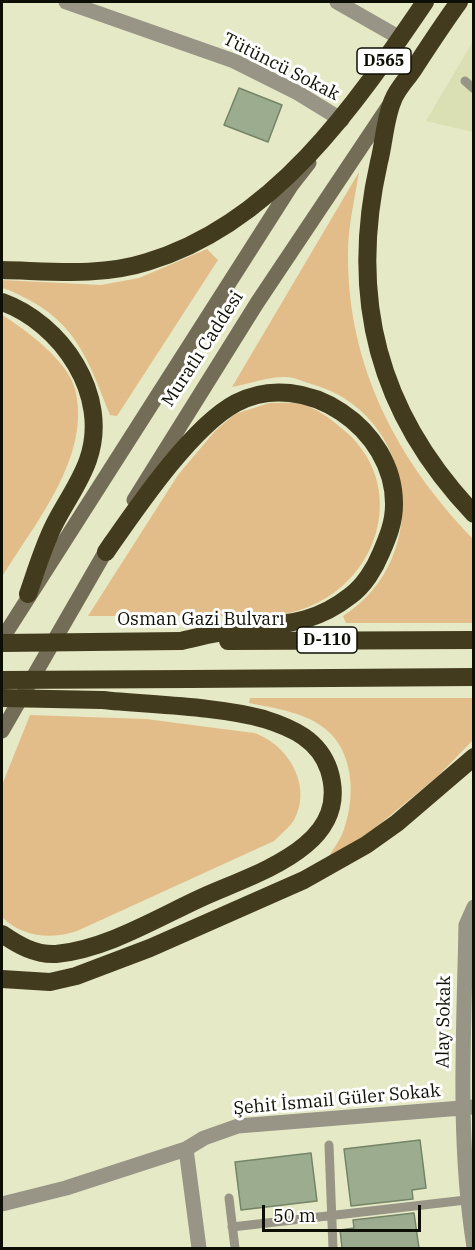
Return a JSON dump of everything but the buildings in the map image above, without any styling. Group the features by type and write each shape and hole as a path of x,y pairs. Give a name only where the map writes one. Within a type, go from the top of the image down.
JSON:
{"highway":[{"name":"Muratlı Caddesi","path":"342,120 425,2"},
{"name":"Muratlı Caddesi","path":"393,100 459,2"},
{"path":"393,100 370,212 366,268 369,311 379,354 393,396 426,455 450,489 474,514"},
{"path":"2,270 87,272 147,263 185,247 219,230 253,205 342,120"},
{"path":"2,302 35,319 73,355 90,404 92,428 89,458 44,545 28,594"},
{"path":"106,552 192,441 216,415 238,402 264,393 295,393 331,405 355,420 374,444 388,471 394,504 390,532 375,566 352,595 329,610 304,621 235,630 182,641"},
{"name":"Osman Gazi Bulvarı","path":"2,641 474,640"},
{"name":"D-110","path":"2,680 474,677"},
{"path":"2,699 102,700 254,717 311,740 327,763 334,785 326,822 321,832 297,853 125,933 81,950 53,954 33,952 2,934"},
{"path":"2,979 50,982 85,973 150,948 304,880 366,845 397,823 474,757"}],"main road":[{"name":"Muratlı Caddesi","path":"2,731 163,452 257,303 393,100"},
{"name":"Muratlı Caddesi","path":"2,641 28,594 291,186 342,120"}],"street":[{"name":"Tütüncü Sokak","path":"66,2 234,61 298,93 342,120"},
{"path":"337,2 400,38"},
{"name":"Alay Sokak","path":"474,907 466,925 468,1108 466,1200 474,1247"},
{"name":"Şehit İsmail Güler Sokak","path":"2,1204 66,1188 186,1149 204,1138 238,1126 468,1108"},
{"path":"186,1149 199,1248"}],"lane":[{"path":"465,81 474,89"},
{"path":"329,1144 333,1248"},
{"path":"229,1198 235,1248"},
{"path":"232,1227 466,1200"}],"shaded area":[{"path":"473,41 473,132 426,121"},
{"path":"359,172 348,243 350,294 356,334 367,372 400,444 421,477 473,539 473,623 346,623 343,616 373,590 392,558 401,523 401,488 391,453 372,422 344,398 308,383 279,377 232,387"},
{"path":"207,249 218,260 117,416 110,415 89,365 72,336 61,323 31,301 2,288 2,280 101,285 139,278"},
{"path":"2,315 33,337 64,368 75,389 78,414 75,439 68,464 57,488 2,577"},
{"path":"269,403 301,404 327,417 362,450 375,476 380,503 377,531 366,557 349,580 326,598 297,611 277,615 88,616 178,475 215,431 235,414"},
{"path":"250,698 473,698 473,740 438,776 375,828 326,861 343,833 348,817 351,791 344,754 338,743 322,726 292,712 249,703"},
{"path":"30,715 146,719 254,733 277,746 287,756 299,780 301,794 299,807 292,823 274,841 77,931 47,936 28,933 18,929 2,917 2,785"}]}
